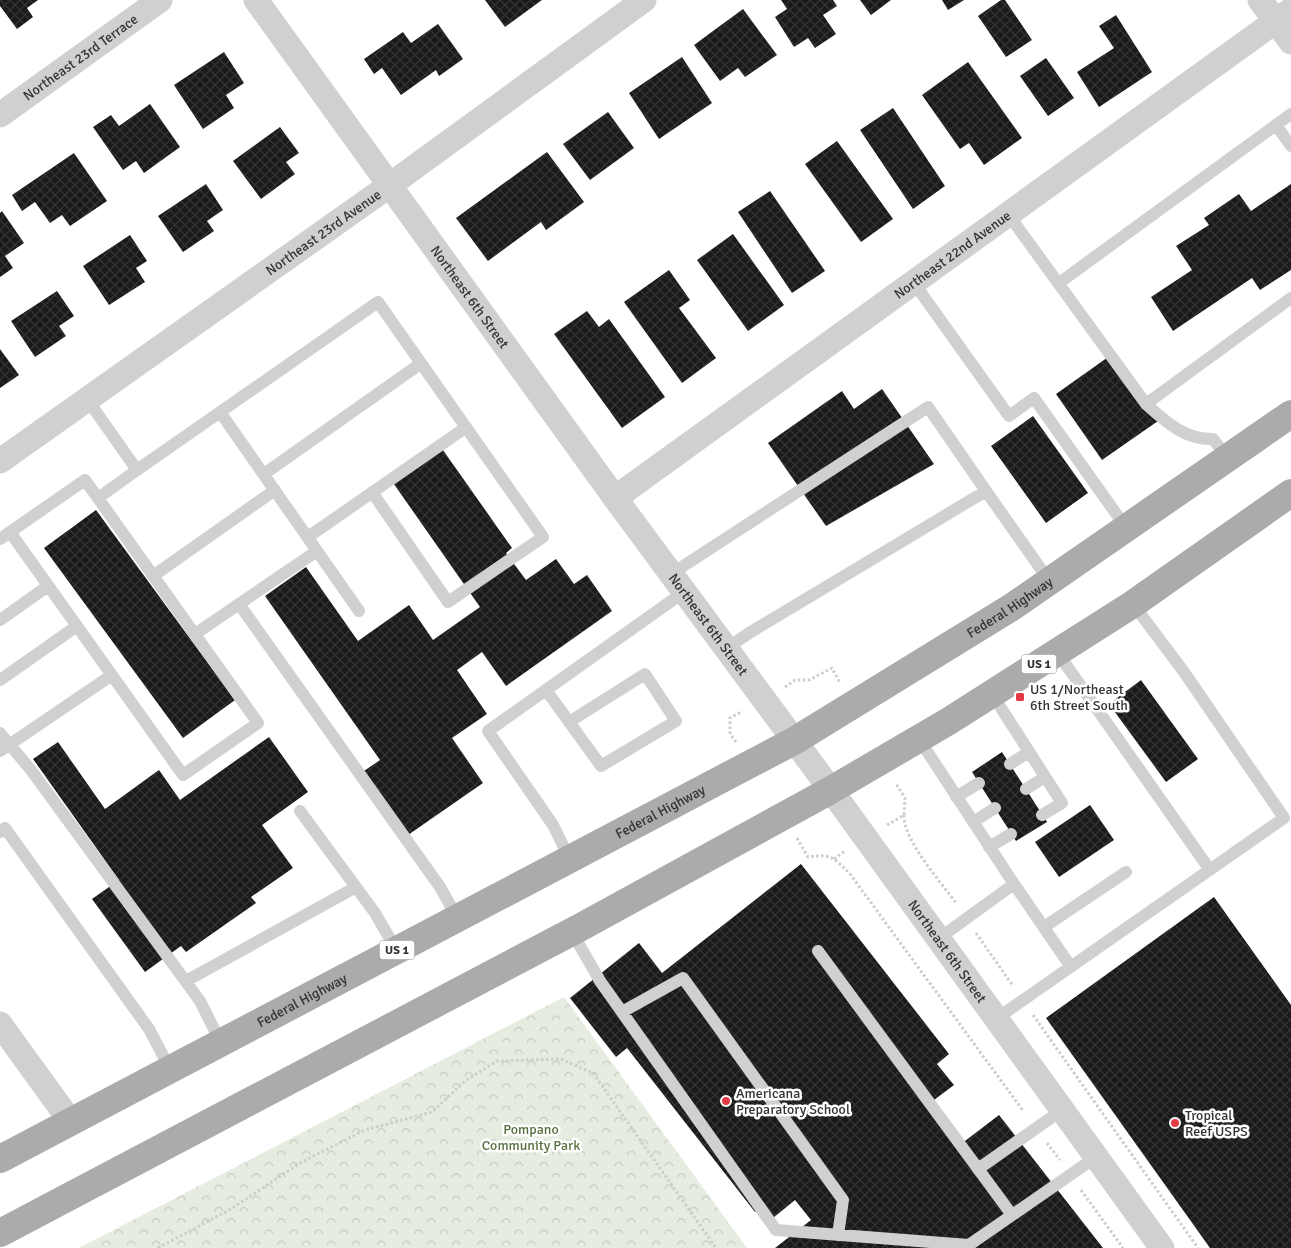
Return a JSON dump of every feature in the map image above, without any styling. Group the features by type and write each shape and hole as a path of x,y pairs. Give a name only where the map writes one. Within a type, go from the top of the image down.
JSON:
{"main road":[{"name":"Federal Highway","path":"0,1159 794,741 908,673 1050,582 1291,414"},
{"name":"US 1","path":"0,1233 572,932 831,790 992,694 1134,604 1291,494"}],"street":[{"name":"Northeast 23rd Terrace","path":"0,115 160,0"},
{"name":"Northeast 6th Street","path":"256,0 615,498 831,790 1162,1248"},
{"name":"Northeast 23rd Avenue","path":"0,461 390,185 644,0"},
{"path":"1260,0 1283,15 1291,42"},
{"name":"Northeast 22nd Avenue","path":"615,498 1283,15"},
{"path":"0,1024 71,1122"}],"lane":[{"path":"1058,283 1291,114"},
{"path":"1276,125 1291,146"},
{"path":"1008,214 1146,404 1176,430 1203,440 1214,439 1228,458"},
{"path":"914,283 1010,416 1034,398 1126,529"},
{"path":"1146,404 1291,298"},
{"path":"98,498 378,302 543,537 448,602 372,492"},
{"path":"264,474 420,364"},
{"path":"87,399 137,470"},
{"path":"570,860 553,826 488,731 546,690 678,583 928,407 1050,582"},
{"path":"220,412 359,611"},
{"path":"308,537 465,428"},
{"path":"85,480 98,498 258,723 182,775 48,586 5,535 85,480"},
{"path":"153,576 275,490"},
{"path":"726,649 749,633 986,491"},
{"path":"195,634 317,550"},
{"path":"0,620 48,586"},
{"path":"239,604 440,887 458,919"},
{"path":"996,1019 1210,870 1287,823 1184,672 1134,604"},
{"path":"0,680 77,626"},
{"path":"1057,652 1210,870"},
{"path":"546,690 600,766 676,721 645,674 569,722"},
{"path":"4,748 112,675"},
{"path":"992,694 1062,803 1042,815"},
{"path":"0,733 4,748 31,770 186,981 200,1001 221,1043"},
{"path":"918,739 1071,967"},
{"path":"1010,764 1029,752"},
{"path":"1026,789 1045,777"},
{"path":"956,797 979,783"},
{"path":"973,822 995,808"},
{"path":"300,811 375,913 397,951"},
{"path":"0,832 5,828 149,1029 170,1069"},
{"path":"989,847 1012,834"},
{"path":"1044,928 1126,872"},
{"path":"938,939 1014,884"},
{"path":"186,981 356,887"},
{"path":"572,932 600,981 776,1230 938,1245 981,1244 1012,1215 1096,1157"},
{"path":"818,951 1012,1215"},
{"path":"622,1012 683,978 843,1200 838,1235"},
{"path":"978,1169 1062,1110"}],"path":[{"path":"904,815 904,821 913,842 1198,1248"},
{"path":"834,859 850,874 1123,1248"},
{"path":"158,1248 231,1209 300,1163 365,1130 432,1112 465,1081 497,1061 536,1058 562,1058 593,1073 716,1248"}],"green space":[{"name":"Pompano Community Park","path":"564,997 747,1248 79,1248"}],"building":[{"path":"0,0 38,0 27,8 33,17 17,29 0,6"},
{"path":"485,0 542,0 505,27"},
{"path":"781,0 833,0 837,6 823,15 836,34 815,48 808,38 794,47 775,17 787,9"},
{"path":"860,0 891,0 871,15"},
{"path":"942,0 964,0 948,10"},
{"path":"1001,0 1005,0 1032,40 1006,57 978,16"},
{"path":"743,9 777,55 745,77 738,68 720,81 694,45"},
{"path":"1116,15 1152,72 1099,107 1077,72 1114,48 1099,26"},
{"path":"438,24 463,59 439,76 436,70 401,95 382,68 374,74 364,59 403,32 411,43"},
{"path":"224,52 244,83 226,95 234,108 203,129 174,85"},
{"path":"682,57 712,103 659,139 629,93"},
{"path":"1046,58 1074,98 1048,116 1020,76"},
{"path":"968,62 1022,138 984,165 969,143 960,149 922,95"},
{"path":"150,104 180,147 144,173 136,161 123,170 93,127 111,115 119,126"},
{"path":"893,108 945,186 913,209 860,130"},
{"path":"608,112 634,148 590,180 563,144"},
{"path":"280,127 299,153 286,162 295,174 261,199 233,161"},
{"path":"837,141 893,219 861,242 805,164"},
{"path":"547,152 584,202 546,230 541,222 488,261 456,218"},
{"path":"74,153 107,201 70,226 62,215 50,223 35,202 22,211 12,195"},
{"path":"206,184 223,210 207,221 214,231 183,252 158,216"},
{"path":"1291,184 1291,270 1260,290 1252,278 1173,331 1151,297 1192,270 1176,246 1209,225 1204,218 1239,194 1251,211"},
{"path":"770,191 825,271 792,293 738,212"},
{"path":"2,211 24,243 5,256 13,268 0,277 0,213"},
{"path":"733,234 784,305 748,331 697,260"},
{"path":"130,235 147,261 136,268 145,282 109,305 83,266"},
{"path":"669,270 690,300 679,308 716,358 682,383 624,302"},
{"path":"57,291 74,316 59,326 66,336 35,357 11,321"},
{"path":"587,311 599,327 609,319 665,397 622,428 554,334"},
{"path":"0,349 19,375 0,388"},
{"path":"1111,355 1158,421 1102,460 1056,394"},
{"path":"882,389 934,464 826,526 768,443 842,391 854,409"},
{"path":"1033,416 1088,493 1046,523 991,446"},
{"path":"438,443 512,548 506,553 526,580 556,559 574,584 587,575 612,611 506,686 482,652 457,670 487,714 452,738 483,783 408,835 364,771 380,760 265,596 306,567 358,641 409,605 433,640 480,607 389,477"},
{"path":"96,510 235,700 183,738 44,548"},
{"path":"1141,680 1198,759 1166,782 1109,704"},
{"path":"269,737 308,792 262,825 293,868 251,897 256,903 186,952 181,946 145,972 92,899 119,880 33,759 58,742 105,809 159,770 180,800"},
{"path":"1002,752 1047,822 1016,841 972,772"},
{"path":"1090,805 1114,840 1059,877 1035,842"},
{"path":"801,864 949,1054 937,1064 954,1085 930,1103 961,1144 999,1115 1103,1248 775,1248 811,1220 795,1200 773,1218 764,1206 755,1212 627,1048 616,1057 570,998 639,943 662,973"},
{"path":"1214,897 1291,1005 1291,1248 1210,1248 1046,1018"}],"place":[{"name":"US 1/Northeast 6th Street South","path":"1020,697"},
{"name":"Americana Preparatory School","path":"726,1101"},
{"name":"Tropical Reef USPS","path":"1175,1123"}]}
